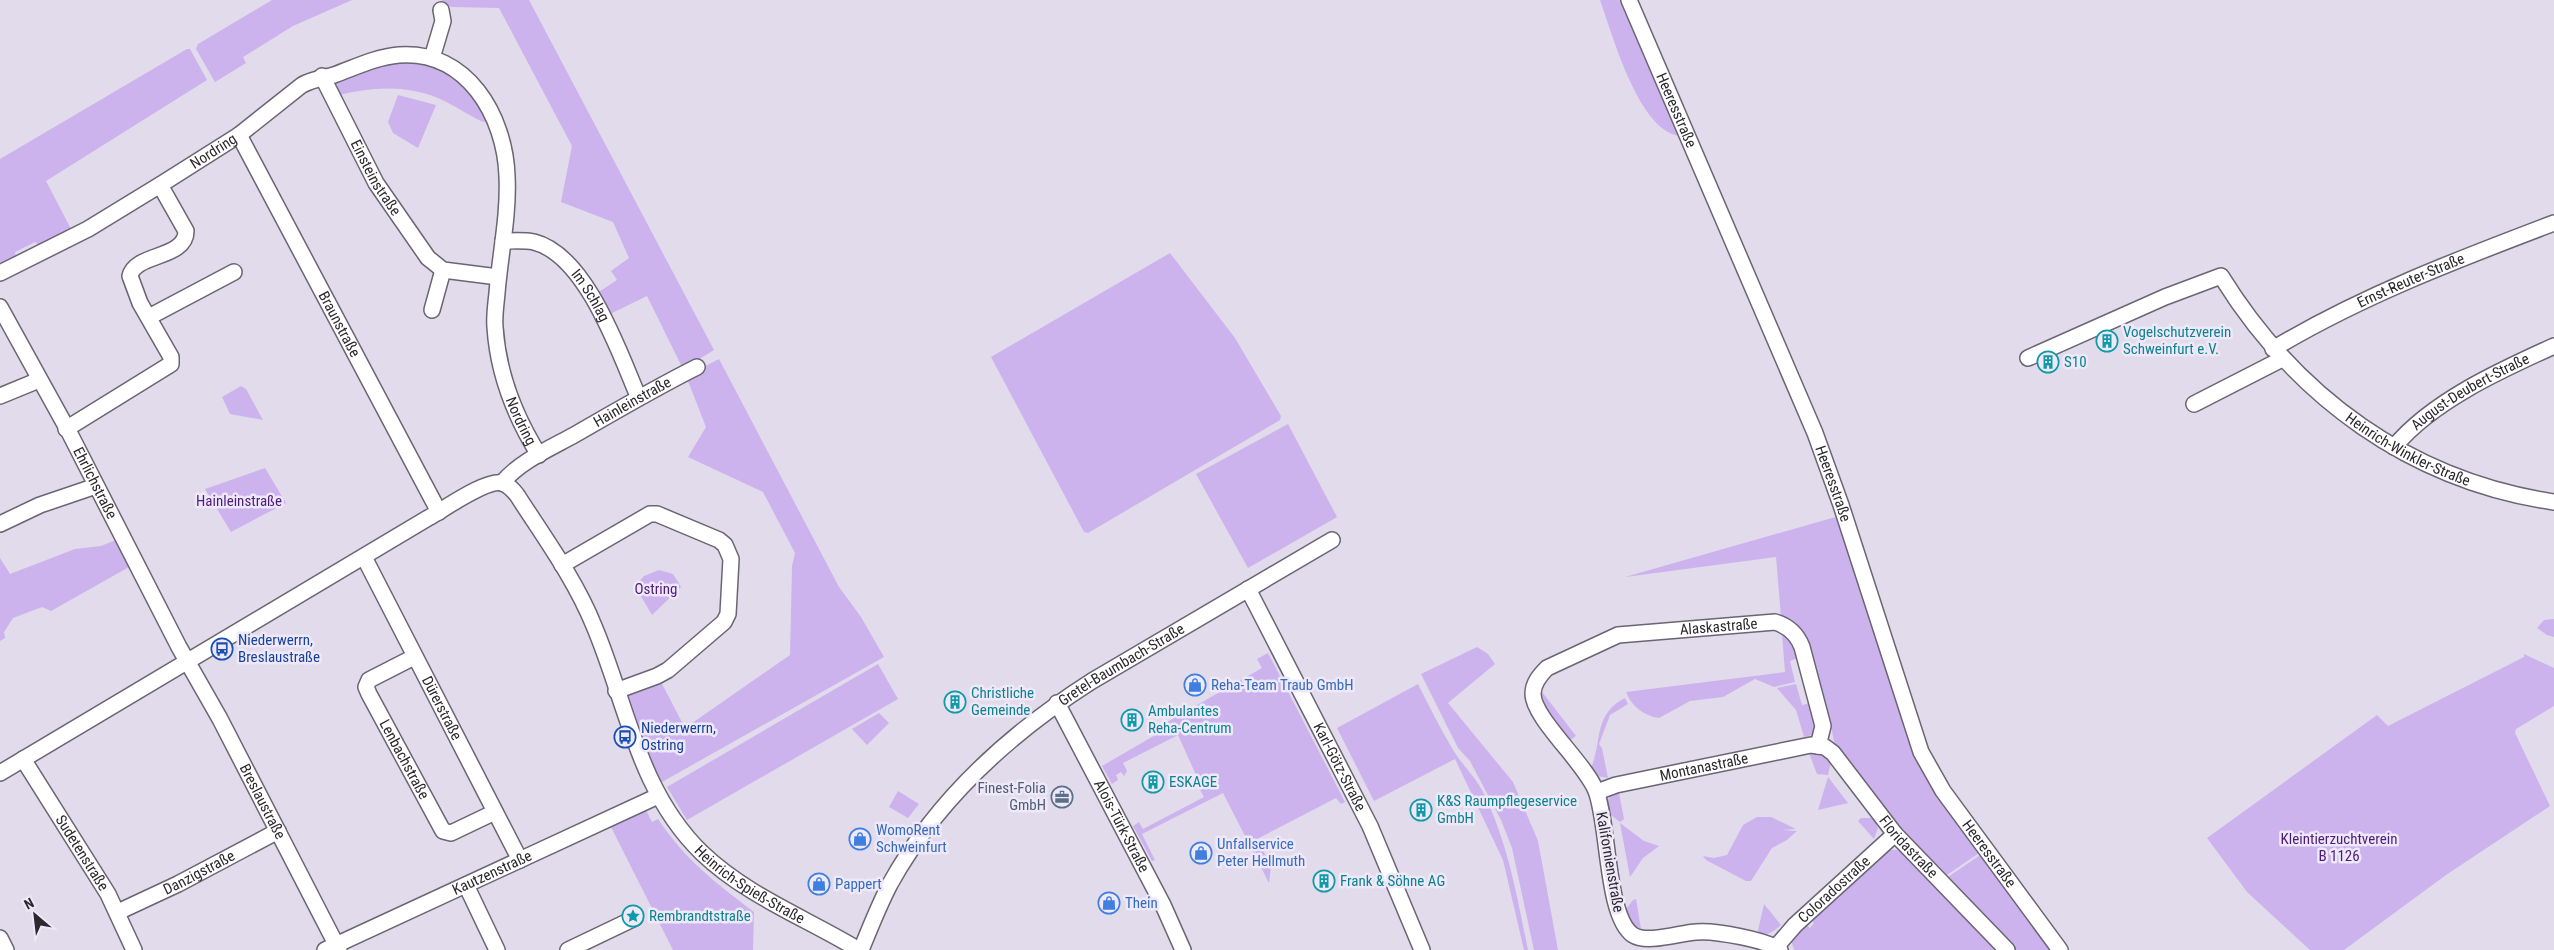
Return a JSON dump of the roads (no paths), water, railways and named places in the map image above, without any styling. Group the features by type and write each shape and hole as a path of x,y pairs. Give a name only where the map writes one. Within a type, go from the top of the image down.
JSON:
{"street":[{"name":"Heeresstraße","path":"1629,0 1815,433 1841,505 1921,752 1943,790 2060,950"},
{"path":"432,58 443,21 441,10"},
{"name":"Nordring","path":"0,273 88,229 160,185 239,135 302,85 322,76 332,76 370,60 400,55 432,58 455,69 474,86 488,103 498,125 507,175 503,241 494,326 504,383 520,425 539,454"},
{"name":"Einsteinstraße","path":"322,76 376,183 415,242 434,264 443,270"},
{"name":"Braunstraße","path":"239,135 439,512"},
{"path":"66,429 171,364 171,357 134,291 130,276 131,271 181,245 186,237 186,231 160,185"},
{"name":"Ernst-Reuter-Straße","path":"2278,354 2303,331 2383,293 2554,223"},
{"name":"Im Schlag","path":"503,241 534,242 558,255 579,277 596,302 638,396"},
{"path":"432,310 443,270 498,276"},
{"path":"149,317 234,272"},
{"name":"Heinrich-Winkler-Straße","path":"2028,358 2165,298 2221,276 2243,310 2278,354 2334,406 2394,447 2443,472 2490,488 2554,502"},
{"name":"Ehrlichstraße","path":"0,307 187,660"},
{"name":"August-Deubert-Straße","path":"2394,447 2404,434 2434,411 2508,368 2554,346"},
{"path":"2194,404 2278,354"},
{"name":"Hainleinstraße","path":"0,773 187,660 270,614 439,512 485,486 502,483 509,475 539,454 638,396 697,366"},
{"path":"0,396 39,380"},
{"path":"502,483 511,488 517,495 562,565 594,624 636,750 658,796"},
{"path":"0,524 40,505 96,486"},
{"path":"562,565 650,514 657,514 719,540 729,552 731,559 728,614 724,622 668,670 616,691"},
{"name":"Gretel-Baumbach-Straße","path":"860,950 890,884 905,859 942,810 993,756 1057,703 1332,540"},
{"name":"Dürerstraße","path":"364,557 520,860"},
{"name":"Karl-Götz-Straße","path":"1248,589 1370,826 1422,950"},
{"name":"Alaskastraße","path":"1536,682 1547,668 1618,635 1775,622 1790,629 1798,638 1802,647 1823,726 1814,746"},
{"name":"Lenbachstraße","path":"414,657 369,680 366,687 369,694 443,831 451,833 495,812"},
{"name":"Breslaustraße","path":"187,660 278,831 333,948"},
{"name":"Kalifornienstraße","path":"1536,682 1533,695 1536,706 1597,792 1618,912 1623,924 1634,935 1646,939 1696,932 1715,932 1778,948"},
{"name":"Alois-Türk-Straße","path":"1057,703 1163,905 1183,950"},
{"name":"Montanastraße","path":"1597,792 1616,785 1814,746"},
{"name":"Floridastraße","path":"1814,746 1833,752 1895,834 2007,950"},
{"name":"Sudetenstraße","path":"23,759 118,912 134,950"},
{"name":"Kautzenstraße","path":"333,948 658,796"},
{"name":"Heinrich-Spieß-Straße","path":"658,796 684,832 720,869 758,895 860,950"},
{"name":"Danzigstraße","path":"118,912 178,884 278,831"},
{"name":"Coloradostraße","path":"1778,948 1794,925 1895,834"},
{"path":"466,885 497,950"},
{"path":"568,950 635,918"},
{"path":"0,938 6,950"}],"place":[{"name":"Vogelschutzverein Schweinfurt e.V.","path":"2107,341"},
{"name":"S10","path":"2048,362"},
{"name":"Niederwerrn, Breslaustraße","path":"222,649"},
{"name":"Reha-Team Traub GmbH","path":"1195,685"},
{"name":"Christliche Gemeinde","path":"955,702"},
{"name":"Ambulantes Reha-Centrum","path":"1132,720"},
{"name":"Niederwerrn, Ostring","path":"625,737"},
{"name":"ESKAGE","path":"1153,782"},
{"name":"Finest-Folia GmbH","path":"1062,797"},
{"name":"K&S Raumpflegeservice GmbH","path":"1421,810"},
{"name":"WomoRent Schweinfurt","path":"860,839"},
{"name":"Unfallservice Peter Hellmuth","path":"1201,853"},
{"name":"Frank & Söhne AG","path":"1324,881"},
{"name":"Pappert","path":"819,884"},
{"name":"Thein","path":"1109,903"},
{"name":"Rembrandtstraße","path":"633,916"}],"park label":[{"name":"Ostring","path":"656,589"},
{"name":"Kleintierzuchtverein B 1126","path":"2339,848"}]}
